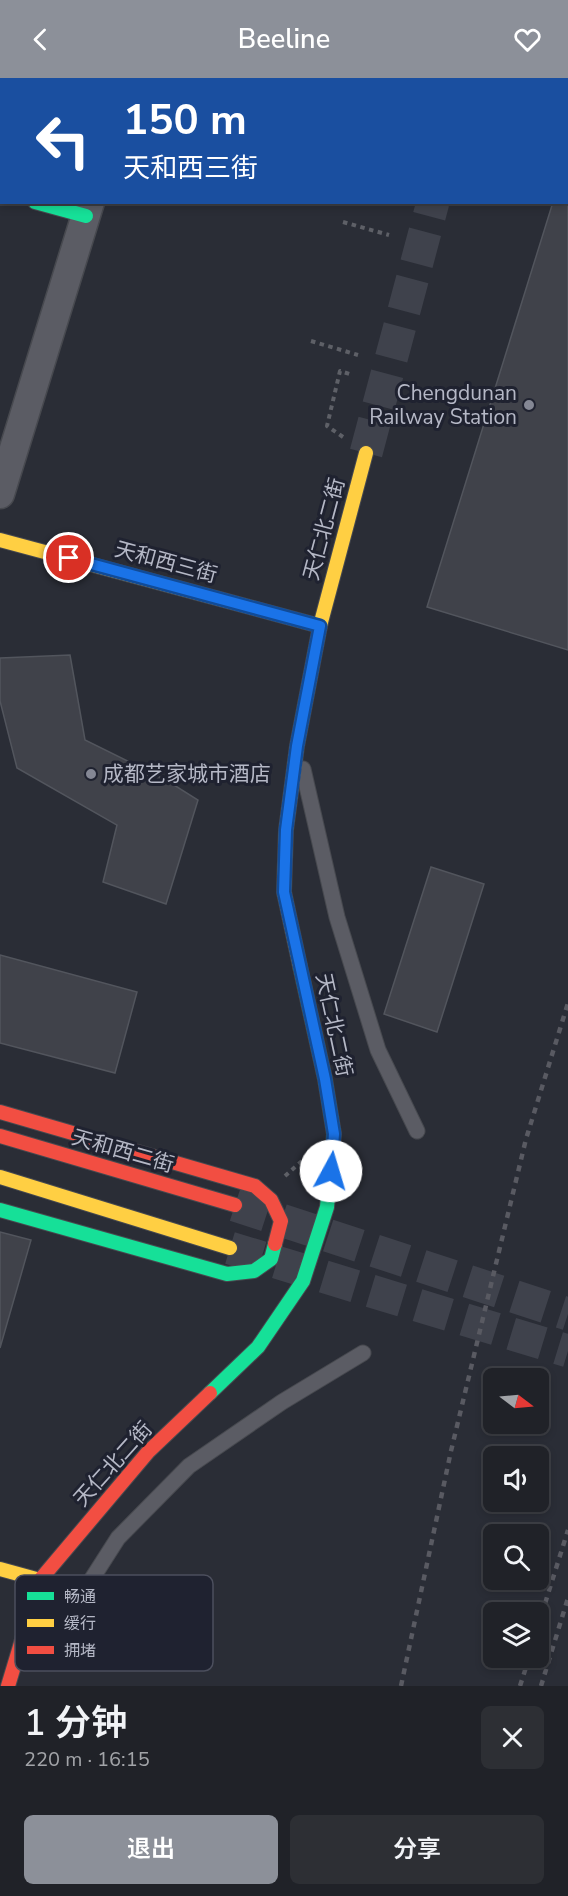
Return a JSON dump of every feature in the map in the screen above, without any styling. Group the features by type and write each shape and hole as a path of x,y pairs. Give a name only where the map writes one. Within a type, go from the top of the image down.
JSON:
{"street":[{"path":"0,494 88,209 50,204"},
{"name":"天仁北二街","path":"44,1575 148,1452 258,1347 303,1281 327,1207 334,1134 325,1079 284,892 286,830 297,746 320,626 366,453"},
{"name":"天和西三街","path":"0,540 320,626"},
{"path":"0,1112 255,1186 271,1200 281,1221 271,1259 254,1271 227,1274 0,1210"},
{"name":"天和西二街","path":"0,1137 235,1205"},
{"path":"0,1177 230,1248"},
{"path":"0,1569 22,1575"},
{"name":"天仁北二街","path":"8,1686 15,1663"}],"lane":[{"path":"297,746 338,917 378,1050 417,1131"},
{"path":"94,1575 118,1538 189,1466 282,1402 363,1353"}],"path":[{"path":"343,222 389,235"},
{"path":"311,341 358,355"},
{"path":"353,375 340,371 327,426 366,453"},
{"path":"264,1193 334,1134"}],"building":[{"name":"Chengdunan Railway Station","path":"552,204 568,204 568,650 427,607"},
{"name":"成都艺家城市酒店","path":"70,655 85,740 166,780 198,800 166,904 103,882 117,825 17,768 0,701 0,658"},
{"path":"431,867 484,884 437,1032 384,1014"},
{"path":"0,955 137,992 115,1073 0,1043"},
{"path":"0,1232 31,1240 0,1348"}],"tunnel":[{"path":"366,453 432,204"},
{"path":"235,1205 568,1314"},
{"path":"230,1248 568,1351"}],"railway":[{"path":"401,1686 451,1451 526,1139 568,1003"},
{"path":"546,1602 568,1530"},
{"path":"541,1686 568,1598"},
{"path":"520,1686 526,1668"}],"traffic: fast":[{"path":"42,204 86,216"},
{"path":"210,1393 258,1347 303,1281 327,1207 334,1134 325,1079 300,966"},
{"path":"0,1210 227,1274 254,1271 271,1259 275,1244"}],"traffic: slow":[{"path":"300,966 284,892 286,830 297,746 320,626 366,453"},
{"path":"0,540 320,626"},
{"path":"0,1177 230,1248"},
{"path":"0,1569 22,1575"}],"traffic: jam":[{"path":"0,1112 255,1186 271,1200 281,1221 275,1244"},
{"path":"0,1136 235,1205"},
{"path":"44,1575 148,1452 210,1393"},
{"path":"8,1686 15,1663"}],"place":[{"name":"Chengdunan Railway Station","path":"529,405"},
{"name":"成都艺家城市酒店","path":"91,774"}],"route":[{"path":"69,558 320,626 297,746 286,830 284,892 325,1079 334,1134 331,1171"}]}
